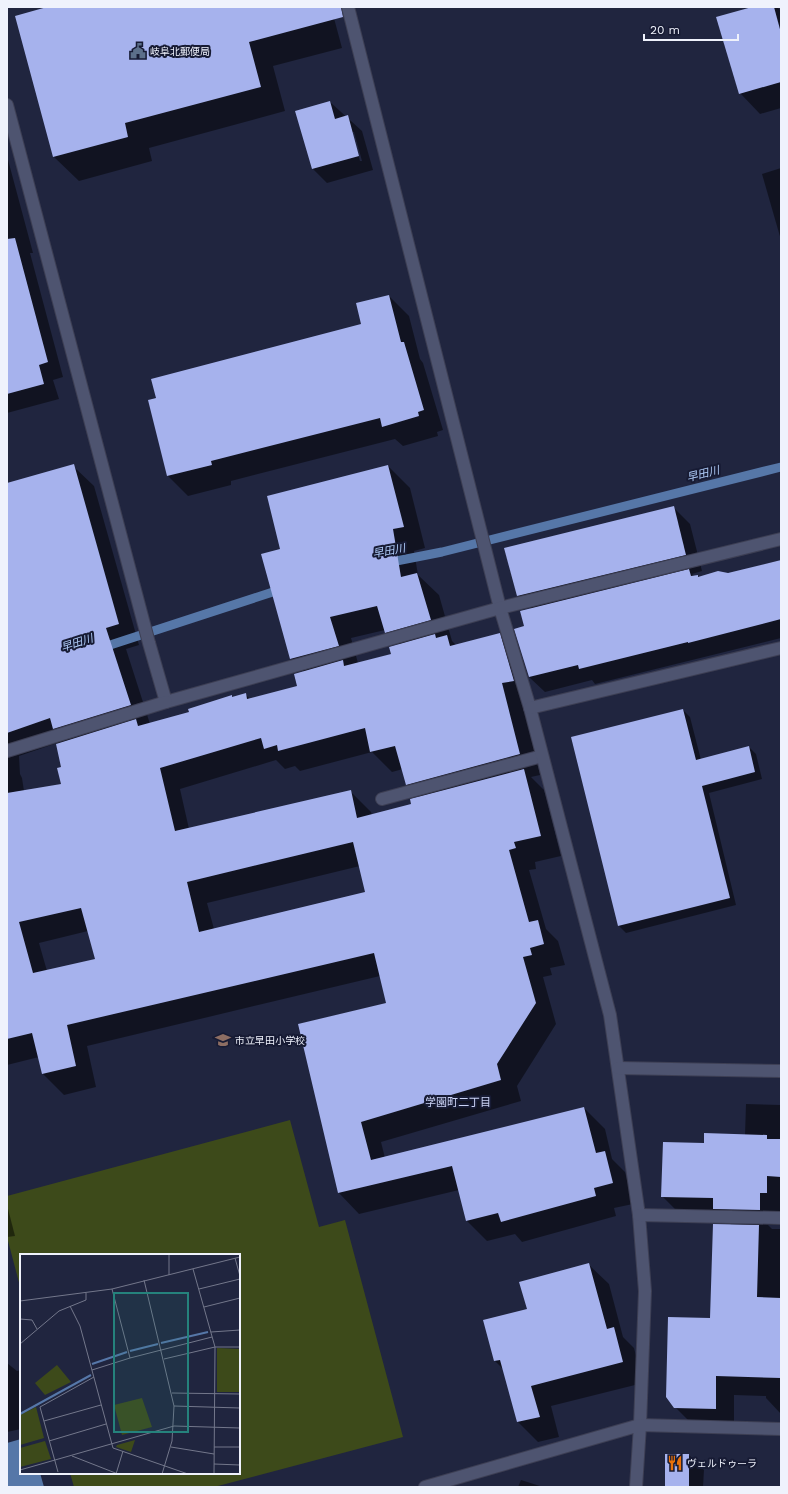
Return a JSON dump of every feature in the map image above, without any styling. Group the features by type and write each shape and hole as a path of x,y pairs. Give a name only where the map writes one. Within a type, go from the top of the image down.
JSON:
{"street":[{"path":"348,7 485,552 530,708 610,1015 639,1215 645,1291 636,1487"},
{"path":"7,105 149,643 166,702"},
{"path":"7,751 166,702 500,608 781,539"},
{"path":"530,708 781,648"},
{"path":"382,799 542,756"},
{"path":"618,1068 781,1071"},
{"path":"639,1215 781,1218"},
{"path":"425,1487 640,1425 781,1429"}],"green space":[{"path":"290,1120 319,1227 345,1220 403,1437 214,1487 74,1487 70,1474 240,1474 240,1254 20,1254 20,1286 7,1237 7,1196"}],"water":[{"path":"20,1439 20,1474 40,1474 44,1487 7,1487 7,1443"}],"building":[{"name":"岐阜北郵便局","path":"47,7 341,7 343,17 249,42 261,87 125,123 128,137 53,157 15,16"},
{"path":"752,7 774,7 781,33 781,82 739,94 716,17"},
{"path":"330,101 335,119 348,115 359,156 312,169 295,111"},
{"path":"15,238 48,362 39,365 44,384 7,394 7,239"},
{"path":"389,295 401,342 404,342 424,410 418,412 419,416 382,427 380,418 211,461 212,465 167,476 148,400 156,398 151,379 361,324 356,303"},
{"path":"74,464 119,624 106,628 131,705 53,729 50,718 7,733 7,483"},
{"path":"388,465 404,527 393,529 401,577 417,573 431,620 385,633 377,606 330,617 339,646 290,659 261,554 280,549 267,496"},
{"path":"674,506 686,555 517,596 504,548"},
{"path":"781,560 781,619 579,669 578,665 529,677 514,629 524,626 520,611 689,569 691,576 698,575 698,577 718,571 728,573"},
{"path":"500,633 514,681 502,683 520,754 406,785 395,746 370,752 365,728 278,751 277,745 264,749 261,738 160,768 175,831 351,790 357,818 411,804 410,799 524,769 541,836 514,842 516,848 509,850 529,922 538,920 544,944 530,948 532,955 523,957 536,1003 497,1064 501,1080 361,1122 371,1160 584,1107 596,1153 605,1151 613,1183 594,1188 596,1196 501,1222 498,1213 466,1221 452,1166 338,1193 298,1024 386,1003 374,953 67,1025 76,1066 42,1074 32,1033 7,1039 7,793 61,784 57,768 61,767 56,744 136,719 138,726 189,712 188,709 232,695 232,697 246,693 247,699 297,686 294,674 343,660 344,666 391,654 389,647 435,634 436,638 447,635 450,646","holes":["353,842 365,892 199,932 187,882","81,908 95,959 33,973 19,922"]},
{"path":"683,709 696,760 749,746 755,772 702,786 730,898 618,926 571,737"},
{"path":"704,1133 767,1135 767,1139 781,1139 781,1177 767,1176 767,1193 760,1193 760,1210 713,1209 713,1198 661,1197 663,1142 704,1143"},
{"path":"713,1224 759,1225 757,1297 781,1298 781,1378 716,1376 716,1409 674,1408 666,1397 668,1317 710,1318"},
{"path":"589,1263 607,1329 614,1327 623,1362 531,1386 540,1417 517,1422 500,1360 494,1361 483,1320 527,1309 519,1282"},
{"name":"ヴェルドゥーラ","path":"665,1454 689,1454 689,1487 665,1487"}],"waterway":[{"name":"早田川","path":"386,563 442,552 781,467"},
{"name":"早田川","path":"101,648 282,589"}],"place":[{"name":"岐阜北郵便局","path":"138,51"},
{"name":"市立早田小学校","path":"223,1040"},
{"name":"ヴェルドゥーラ","path":"675,1463"}],"district":[{"name":"学園町二丁目","path":"458,1102"}]}
